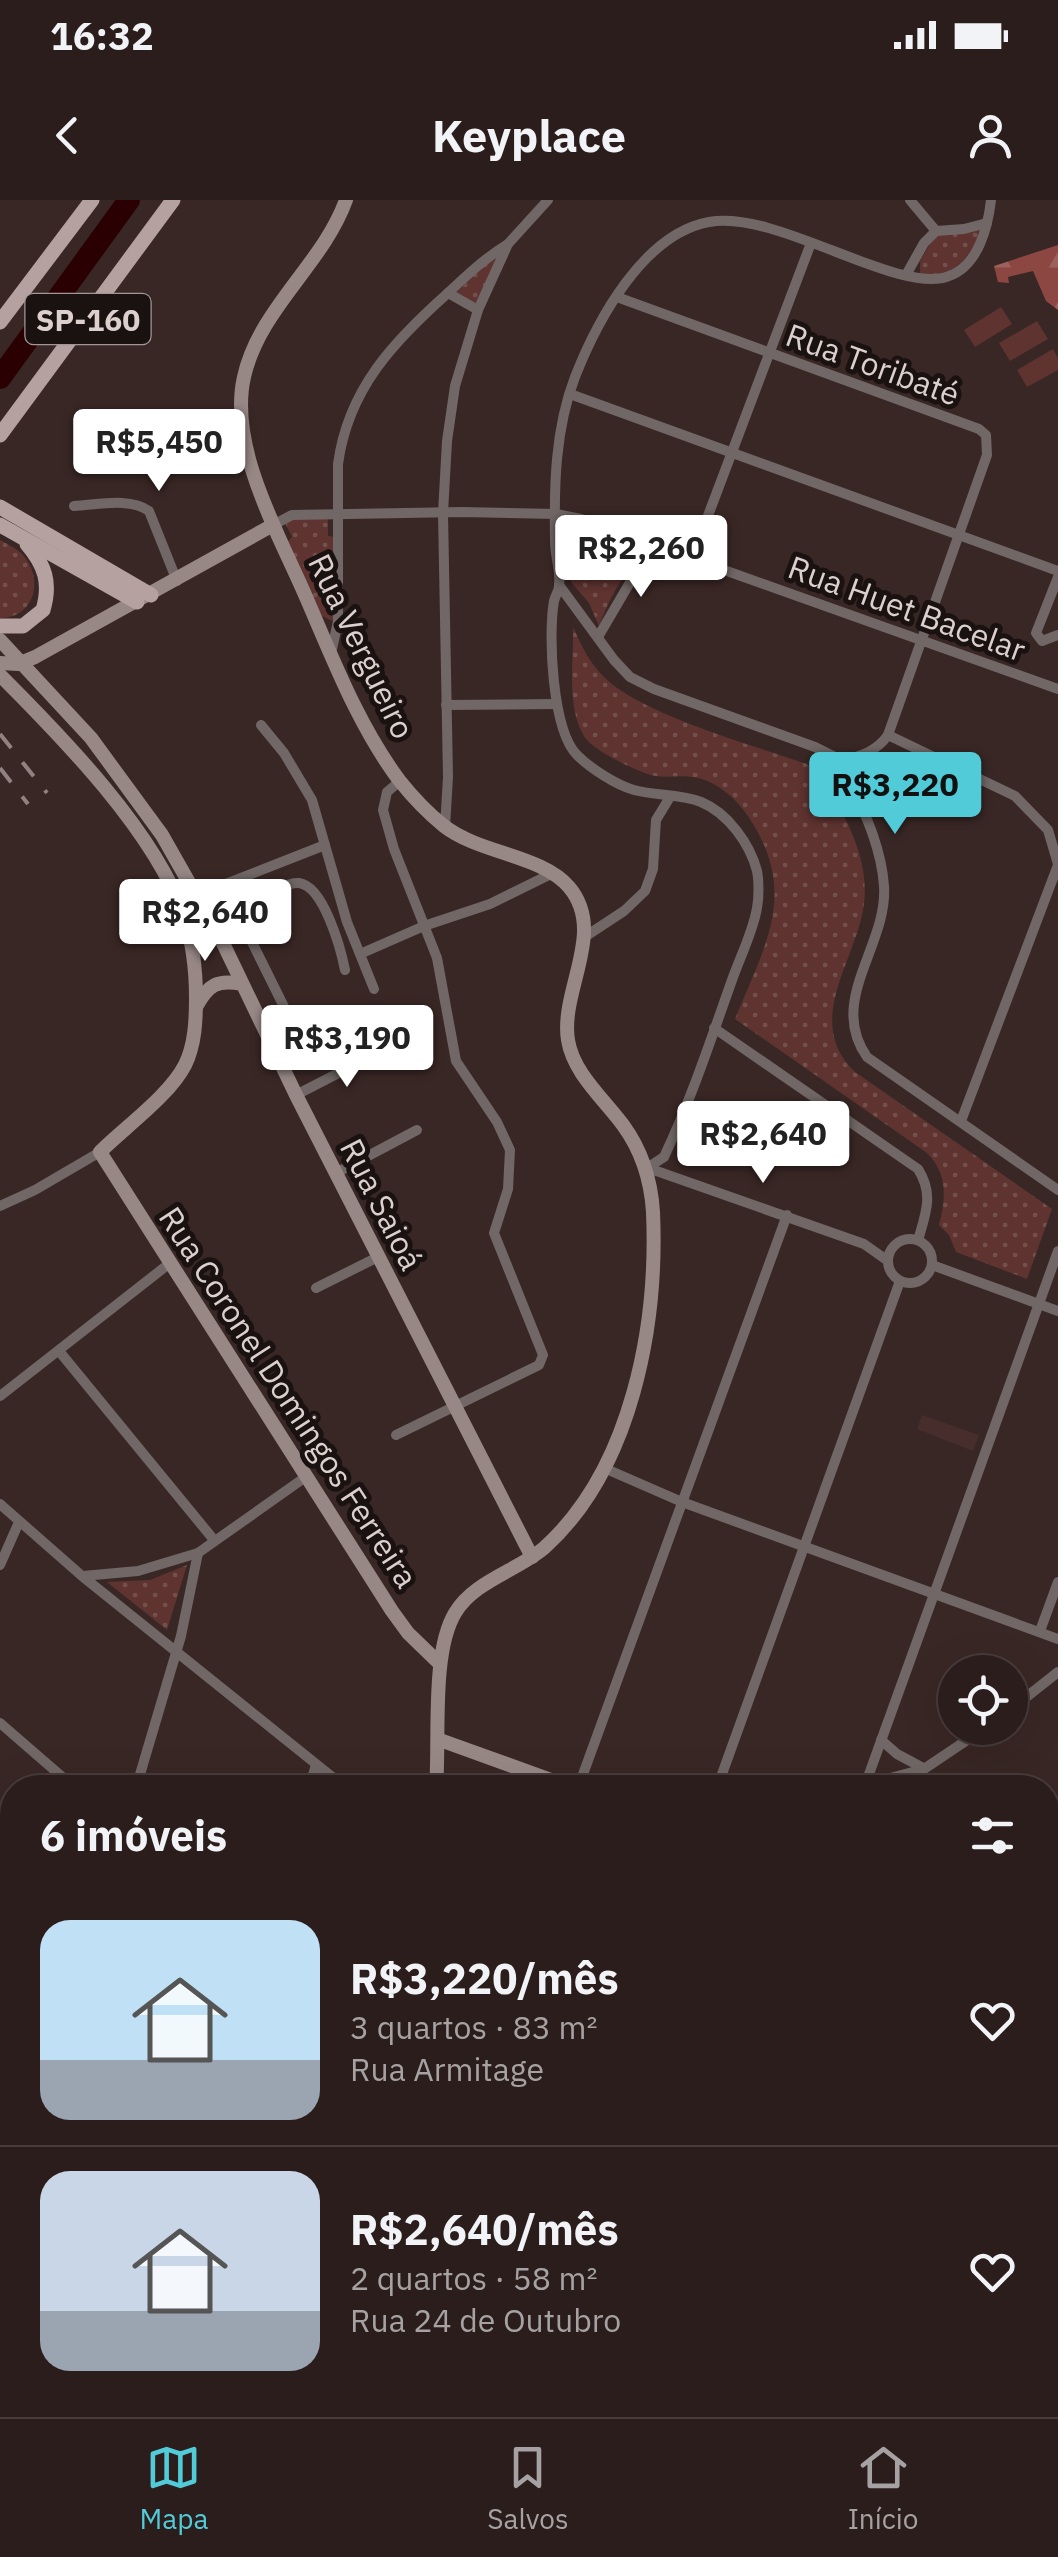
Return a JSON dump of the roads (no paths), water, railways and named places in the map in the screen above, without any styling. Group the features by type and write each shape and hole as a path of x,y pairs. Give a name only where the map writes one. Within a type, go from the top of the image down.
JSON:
{"main road":[{"name":"SP-160","path":"0,322 92,200"},
{"name":"SP-160","path":"0,435 173,200"},
{"path":"0,507 144,599"},
{"path":"0,526 144,599"},
{"path":"0,626 22,626 33,620 43,610 47,595 48,582 39,558 17,534"}],"street":[{"name":"Rua Vergueiro","path":"346,200 326,239 265,327 245,372 241,418 247,448 273,525 330,656 356,710 400,781 445,827 480,846 553,873"},
{"path":"330,656 338,621 341,441 359,393 393,344 481,261 508,244 548,200"},
{"path":"910,200 936,231"},
{"path":"647,1168 664,1157 714,1028 757,909 758,875 751,854 721,814 702,802 629,789 576,754 564,736 556,704 554,612 560,585 557,456 570,394 603,317 617,296 652,252 688,229 708,222 736,220 767,226 906,275 939,279 957,272 976,251 991,200"},
{"path":"906,275 924,243 936,231 986,223"},
{"path":"692,558 811,242"},
{"path":"445,827 443,513 447,440 455,386 478,310 508,244"},
{"path":"448,293 478,310"},
{"name":"Rua Toribaté","path":"617,296 979,428 986,435 987,456 888,736"},
{"path":"570,394 1058,573 1036,633 1042,641 1058,635"},
{"path":"74,506 132,503 144,507 178,580"},
{"name":"Rua Huet Bacelar","path":"273,525 292,515 556,514 582,518 1058,689"},
{"path":"0,663 23,662 273,525"},
{"path":"598,638 632,579 672,549"},
{"path":"560,585 630,676 816,746 842,760 873,833 884,888 882,916 855,992 852,1028 868,1057 1058,1190"},
{"name":"Rua Saioá","path":"0,640 91,738 162,835 221,939 296,1095 532,1557"},
{"path":"0,675 100,784 156,858 204,956 191,1048 182,1070 100,1152 36,1190 0,1206"},
{"path":"446,705 556,704"},
{"path":"260,725 301,777 312,800 347,922 374,990"},
{"path":"842,760 882,745 888,736 1015,796 1048,830 1058,864 961,1122"},
{"path":"396,1435 539,1364 543,1355 494,1233 508,1189 510,1150 497,1122 456,1061 441,972 384,810 387,792 400,781"},
{"path":"583,938 624,911 645,891 653,868 656,820 670,797"},
{"path":"195,896 325,845"},
{"path":"360,954 424,926 490,904 553,873 575,896 583,922 567,1020 570,1051 588,1082 628,1131 647,1168 652,1208 653,1264 646,1323 631,1393 604,1468 577,1513 532,1557 472,1594 454,1614 439,1664 437,1775"},
{"path":"229,882 242,908 242,922 296,1028"},
{"path":"242,908 290,885 305,885 313,890 333,926 346,970"},
{"path":"204,956 218,952 221,939"},
{"path":"196,1007 210,986 220,981 242,984"},
{"path":"714,1028 918,1169 929,1186 929,1202 918,1240"},
{"path":"296,1095 381,1051"},
{"path":"336,1173 418,1130"},
{"name":"Rua Coronel Domingos Ferreira","path":"100,1152 408,1633 439,1664"},
{"path":"647,1168 864,1244 888,1261 900,1281 920,1281 932,1265 930,1250 918,1240 895,1245 864,1244"},
{"path":"581,1775 787,1215"},
{"path":"888,1261 895,1245"},
{"path":"868,1775 1058,1251"},
{"path":"316,1288 378,1257"},
{"path":"0,1396 170,1263"},
{"path":"932,1265 1058,1311"},
{"path":"723,1775 900,1281"},
{"path":"59,1350 214,1540"},
{"path":"604,1468 682,1502 1058,1639"},
{"path":"82,1576 138,1571 198,1552 307,1476"},
{"path":"0,1504 82,1576 329,1775"},
{"path":"0,1565 19,1522"},
{"path":"140,1775 176,1653 198,1552"},
{"path":"1040,1632 1058,1582"},
{"path":"408,1633 446,1634"},
{"path":"1028,1696 1058,1672"},
{"path":"0,1723 60,1775"},
{"path":"440,1740 539,1775"},
{"path":"880,1740 924,1769"},
{"path":"903,1775 924,1769 960,1745"},
{"path":"313,1775 316,1765"}],"waterway":[{"path":"0,378 129,200"}],"railway":[{"path":"0,734 47,793"},
{"path":"0,768 28,804"}]}
